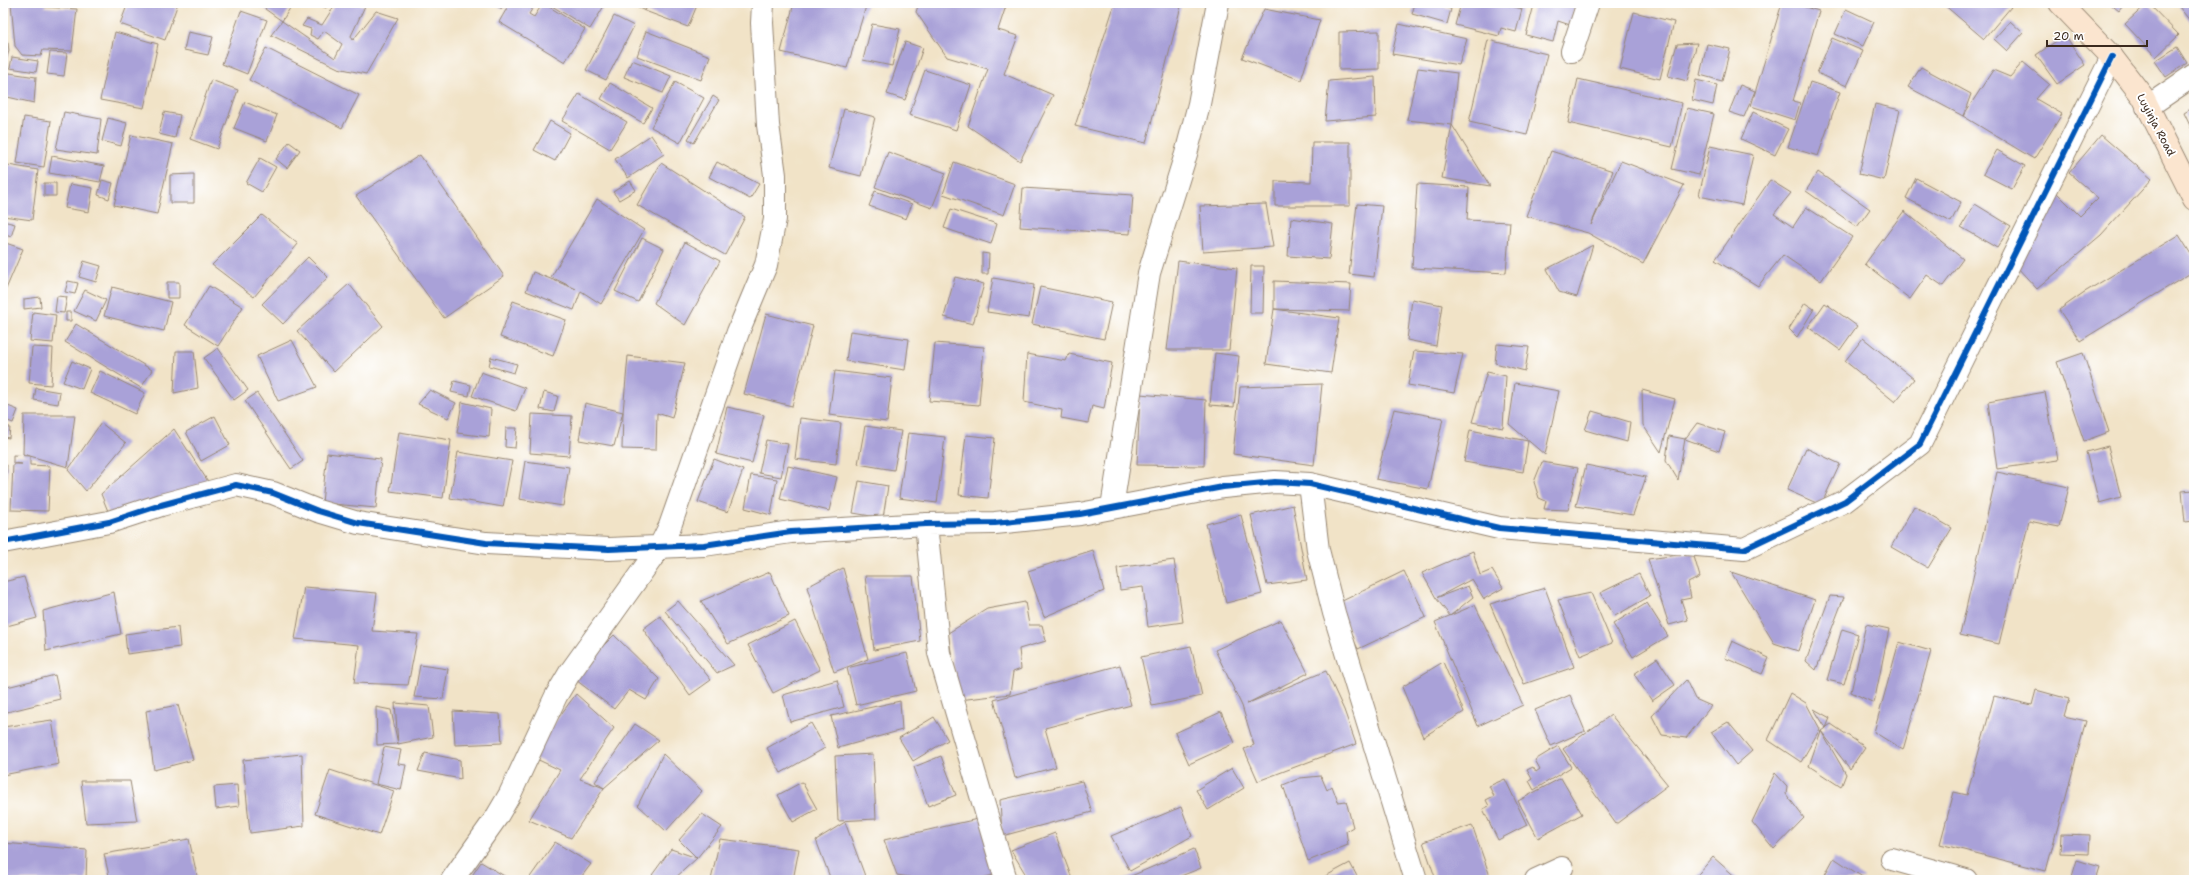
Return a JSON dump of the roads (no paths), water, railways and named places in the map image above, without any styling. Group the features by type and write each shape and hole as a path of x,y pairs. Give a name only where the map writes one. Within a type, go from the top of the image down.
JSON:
{"street":[{"path":"452,880 496,818 510,794 556,696 569,674 659,548 670,526 738,332 766,265 775,219 774,175 768,125 764,62 763,3"},
{"path":"1112,507 1149,274 1186,154 1199,104 1218,3"},
{"path":"1572,51 1588,3"},
{"name":"Luyinja Road","path":"2060,3 2112,57 2143,97 2194,199"},
{"path":"3,542 60,533 109,522 161,505 236,485 273,493 318,511 358,523 486,543 609,549 704,545 791,532 1022,520 1080,514 1223,487 1275,482 1310,484 1499,528 1744,550 1845,501 1920,444 2112,57"},
{"path":"2147,106 2194,76"},
{"path":"1310,484 1318,550 1334,613 1416,880"},
{"path":"926,524 939,653 1006,880"},
{"path":"1892,859 1966,880"},
{"path":"1536,880 1562,868"}]}
